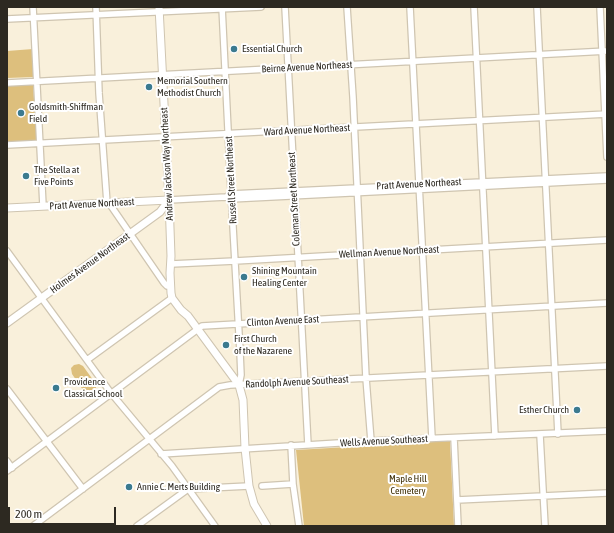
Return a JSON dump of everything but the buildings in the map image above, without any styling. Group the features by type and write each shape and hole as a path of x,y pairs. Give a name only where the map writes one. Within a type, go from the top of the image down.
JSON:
{"main road":[{"name":"Andrew Jackson Way Northeast","path":"159,10 169,200 172,298"},
{"name":"Pratt Avenue Northeast","path":"7,208 169,200"},
{"name":"Holmes Avenue Northeast","path":"7,323 161,212 169,200"},
{"path":"171,264 174,272 176,295 197,329 239,385 243,400 245,448 249,486 254,504 267,526"},
{"path":"172,298 188,316"}],"street":[{"path":"33,7 43,206"},
{"path":"96,7 99,78 108,203 164,283 167,286 171,286"},
{"path":"7,20 159,10 262,7"},
{"name":"Coleman Street Northeast","path":"285,7 308,445"},
{"path":"347,7 358,190 366,378 371,441"},
{"path":"410,7 432,438"},
{"path":"474,7 495,436"},
{"path":"537,7 558,434"},
{"path":"600,7 604,51 607,157"},
{"name":"Russell Street Northeast","path":"222,8 228,134 229,197 235,261 240,352 241,375 239,385"},
{"name":"Beirne Avenue Northeast","path":"7,83 604,51"},
{"name":"Ward Avenue Northeast","path":"7,145 480,122 606,114"},
{"name":"Pratt Avenue Northeast","path":"545,181 607,176"},
{"name":"Pratt Avenue Northeast","path":"169,200 545,181 607,180"},
{"name":"Wellman Avenue Northeast","path":"171,264 607,240"},
{"path":"7,251 111,393 162,454 215,526"},
{"path":"87,360 172,298"},
{"name":"Clinton Avenue East","path":"10,469 202,326 607,303"},
{"name":"Randolph Avenue Southeast","path":"33,526 219,387 429,374 607,366"},
{"path":"7,389 83,489"},
{"name":"Wells Avenue Southeast","path":"162,454 290,445 607,431"},
{"path":"540,435 545,526"},
{"path":"454,438 458,526"},
{"path":"290,445 293,484 299,526"},
{"path":"7,461 10,469"},
{"path":"262,486 293,484"},
{"path":"137,526 188,489 249,486"},
{"path":"457,500 607,493"}],"green space":[{"path":"33,49 34,77 7,78 7,51"},
{"name":"Goldsmith-Shiffman Field","path":"33,85 37,141 7,142 7,86"},
{"path":"79,364 83,366 96,384 94,393 85,393 72,374 71,368 74,365"},
{"name":"Maple Hill Cemetery","path":"450,441 454,526 304,526 296,450"}],"place":[{"name":"Essential Church","path":"234,49"},
{"name":"Memorial Southern Methodist Church","path":"149,87"},
{"name":"Goldsmith-Shiffman Field","path":"21,113"},
{"name":"The Stella at Five Points","path":"26,176"},
{"name":"Shining Mountain Healing Center","path":"244,277"},
{"name":"First Church of the Nazarene","path":"226,345"},
{"name":"Providence Classical School","path":"56,388"},
{"name":"Esther Church","path":"577,410"},
{"name":"Annie C. Merts Building","path":"129,487"}]}
